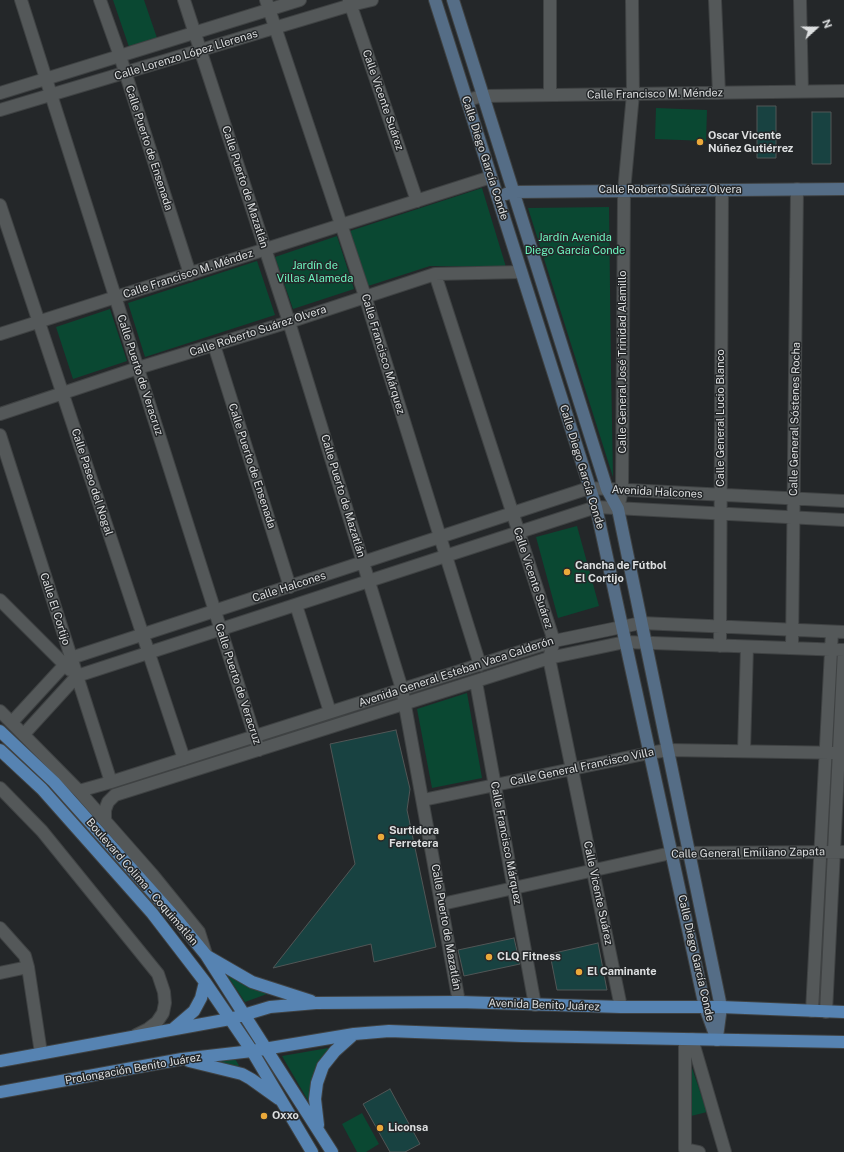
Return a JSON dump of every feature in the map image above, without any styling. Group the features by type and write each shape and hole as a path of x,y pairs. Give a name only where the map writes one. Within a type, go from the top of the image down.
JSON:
{"main road":[{"name":"Boulevard Colima - Coquimatlán","path":"0,730 54,782 179,922 206,955 267,1048 332,1152"},
{"name":"Boulevard Colima - Coquimatlán","path":"0,750 42,789 152,913 205,982 252,1050 312,1152"},
{"path":"206,955 252,982 316,1003"},
{"path":"173,1029 194,1011 201,998 205,982"},
{"name":"Avenida Benito Juárez","path":"245,1014 270,1007 316,1003 459,1002 621,1007 721,1007 844,1012"},
{"path":"0,1062 41,1053 230,1019 245,1014"},
{"path":"267,1048 354,1034 390,1031 522,1036 844,1042"},
{"path":"319,1130 315,1099 317,1083 323,1066 335,1051 354,1034"},
{"name":"Prolongación Benito Juárez","path":"0,1092 182,1059 267,1048"},
{"path":"182,1059 242,1074 283,1101"}],"street":[{"name":"Calle Puerto de Veracruz","path":"21,0 259,750"},
{"name":"Calle Puerto de Ensenada","path":"100,0 120,56 190,274"},
{"name":"Calle Puerto de Mazatlán","path":"184,0 266,249 370,581 402,690 459,1002"},
{"name":"Calle Lorenzo López Llerenas","path":"0,93 195,33 268,5 300,0"},
{"name":"Calle Lorenzo López Llerenas","path":"0,110 275,28 350,2 372,0"},
{"name":"Calle Diego García Conde","path":"435,0 596,508 705,1007 717,1040"},
{"name":"Calle Diego García Conde","path":"453,0 607,489 618,509 721,1007 717,1040"},
{"path":"550,0 550,96"},
{"name":"Calle General José Trinidad Alamillo","path":"618,509 622,490 624,191 633,94 632,0"},
{"path":"715,0 719,93"},
{"path":"800,0 802,92"},
{"name":"Calle Vicente Suárez","path":"350,2 417,201"},
{"name":"Calle Francisco Márquez","path":"268,5 365,296 480,664"},
{"name":"Calle Francisco M. Méndez","path":"466,100 483,96 844,91"},
{"name":"Calle Francisco M. Méndez","path":"0,334 491,177"},
{"name":"Calle General Sóstenes Rocha","path":"792,648 797,189"},
{"name":"Calle Roberto Suárez Olvera","path":"497,197 513,192 844,189"},
{"name":"Calle General Lucio Blanco","path":"720,646 722,190"},
{"name":"Calle Paseo del Nogal","path":"0,205 184,759"},
{"name":"Calle Roberto Suárez Olvera","path":"0,414 138,368 289,322 435,274 521,272"},
{"name":"Calle Vicente Suárez","path":"435,274 554,641 549,658 621,1007"},
{"name":"Calle Puerto de Ensenada","path":"214,345 290,586"},
{"name":"Calle El Cortijo","path":"0,436 68,661"},
{"name":"Avenida Halcones","path":"589,488 844,502"},
{"name":"Calle Halcones","path":"12,722 68,661 290,586 589,488"},
{"name":"Avenida Halcones","path":"596,508 844,520"},
{"name":"Calle Halcones","path":"24,734 77,676 596,508"},
{"path":"0,600 68,661 77,676 111,782"},
{"path":"296,605 330,712"},
{"name":"Avenida General Esteban Vaca Calderón","path":"80,791 554,641 641,623 838,632"},
{"path":"812,1011 831,650 838,632"},
{"name":"Avenida General Esteban Vaca Calderón","path":"105,821 105,810 108,802 115,796 549,658 625,642 844,650"},
{"path":"744,751 747,647"},
{"path":"826,1012 839,852 844,650"},
{"name":"Calle Francisco Márquez","path":"476,682 536,1005"},
{"path":"358,704 362,717"},
{"path":"0,711 80,791 152,874 199,932 206,955"},
{"name":"Calle General Francisco Villa","path":"423,800 668,750 842,753"},
{"path":"0,788 42,831 158,974 164,992 165,1003 163,1013 157,1022 148,1029 131,1037"},
{"name":"Calle General Emiliano Zapata","path":"442,904 671,853 839,852"},
{"path":"0,928 25,956 41,1053"},
{"path":"0,973 28,967"},
{"path":"688,1040 685,1149 699,1152"},
{"path":"688,1040 724,1152"}],"green space":[{"path":"113,0 144,0 157,38 129,47"},
{"path":"656,108 707,110 706,141 655,139"},
{"path":"482,188 506,267 430,266 368,286 350,231"},
{"name":"Jardín Avenida Diego García Conde","path":"609,207 611,369 613,477 528,208"},
{"name":"Jardín de Villas Alameda","path":"337,236 354,289 293,309 275,257"},
{"path":"257,261 275,315 145,357 128,303"},
{"path":"110,309 127,361 73,379 56,327"},
{"name":"Cancha de Fútbol El Cortijo","path":"577,526 599,606 558,618 536,537"},
{"path":"467,693 482,778 432,788 417,709"},
{"path":"225,972 267,994 245,1002"},
{"path":"334,1047 313,1109 282,1056"},
{"path":"234,1057 241,1069 213,1061"},
{"path":"691,1065 707,1112 691,1116"},
{"path":"362,1113 379,1144 366,1152 357,1152 342,1124"}],"building":[{"path":"757,106 776,106 776,158 757,158"},
{"path":"812,112 831,112 831,164 812,164"},
{"name":"Surtidora Ferretera","path":"396,730 410,789 407,810 436,947 374,962 371,944 273,968 355,864 330,744"},
{"name":"CLQ Fitness","path":"514,938 520,964 464,976 458,950"},
{"name":"El Caminante","path":"598,943 607,990 557,990 550,954"},
{"path":"390,1089 420,1144 405,1152 390,1152 363,1104"}],"place":[{"name":"Oscar Vicente Núñez Gutiérrez","path":"700,142"},
{"name":"Cancha de Fútbol El Cortijo","path":"567,572"},
{"name":"Surtidora Ferretera","path":"381,837"},
{"name":"CLQ Fitness","path":"489,957"},
{"name":"El Caminante","path":"579,972"},
{"name":"Oxxo","path":"264,1116"},
{"name":"Liconsa","path":"380,1128"}]}
